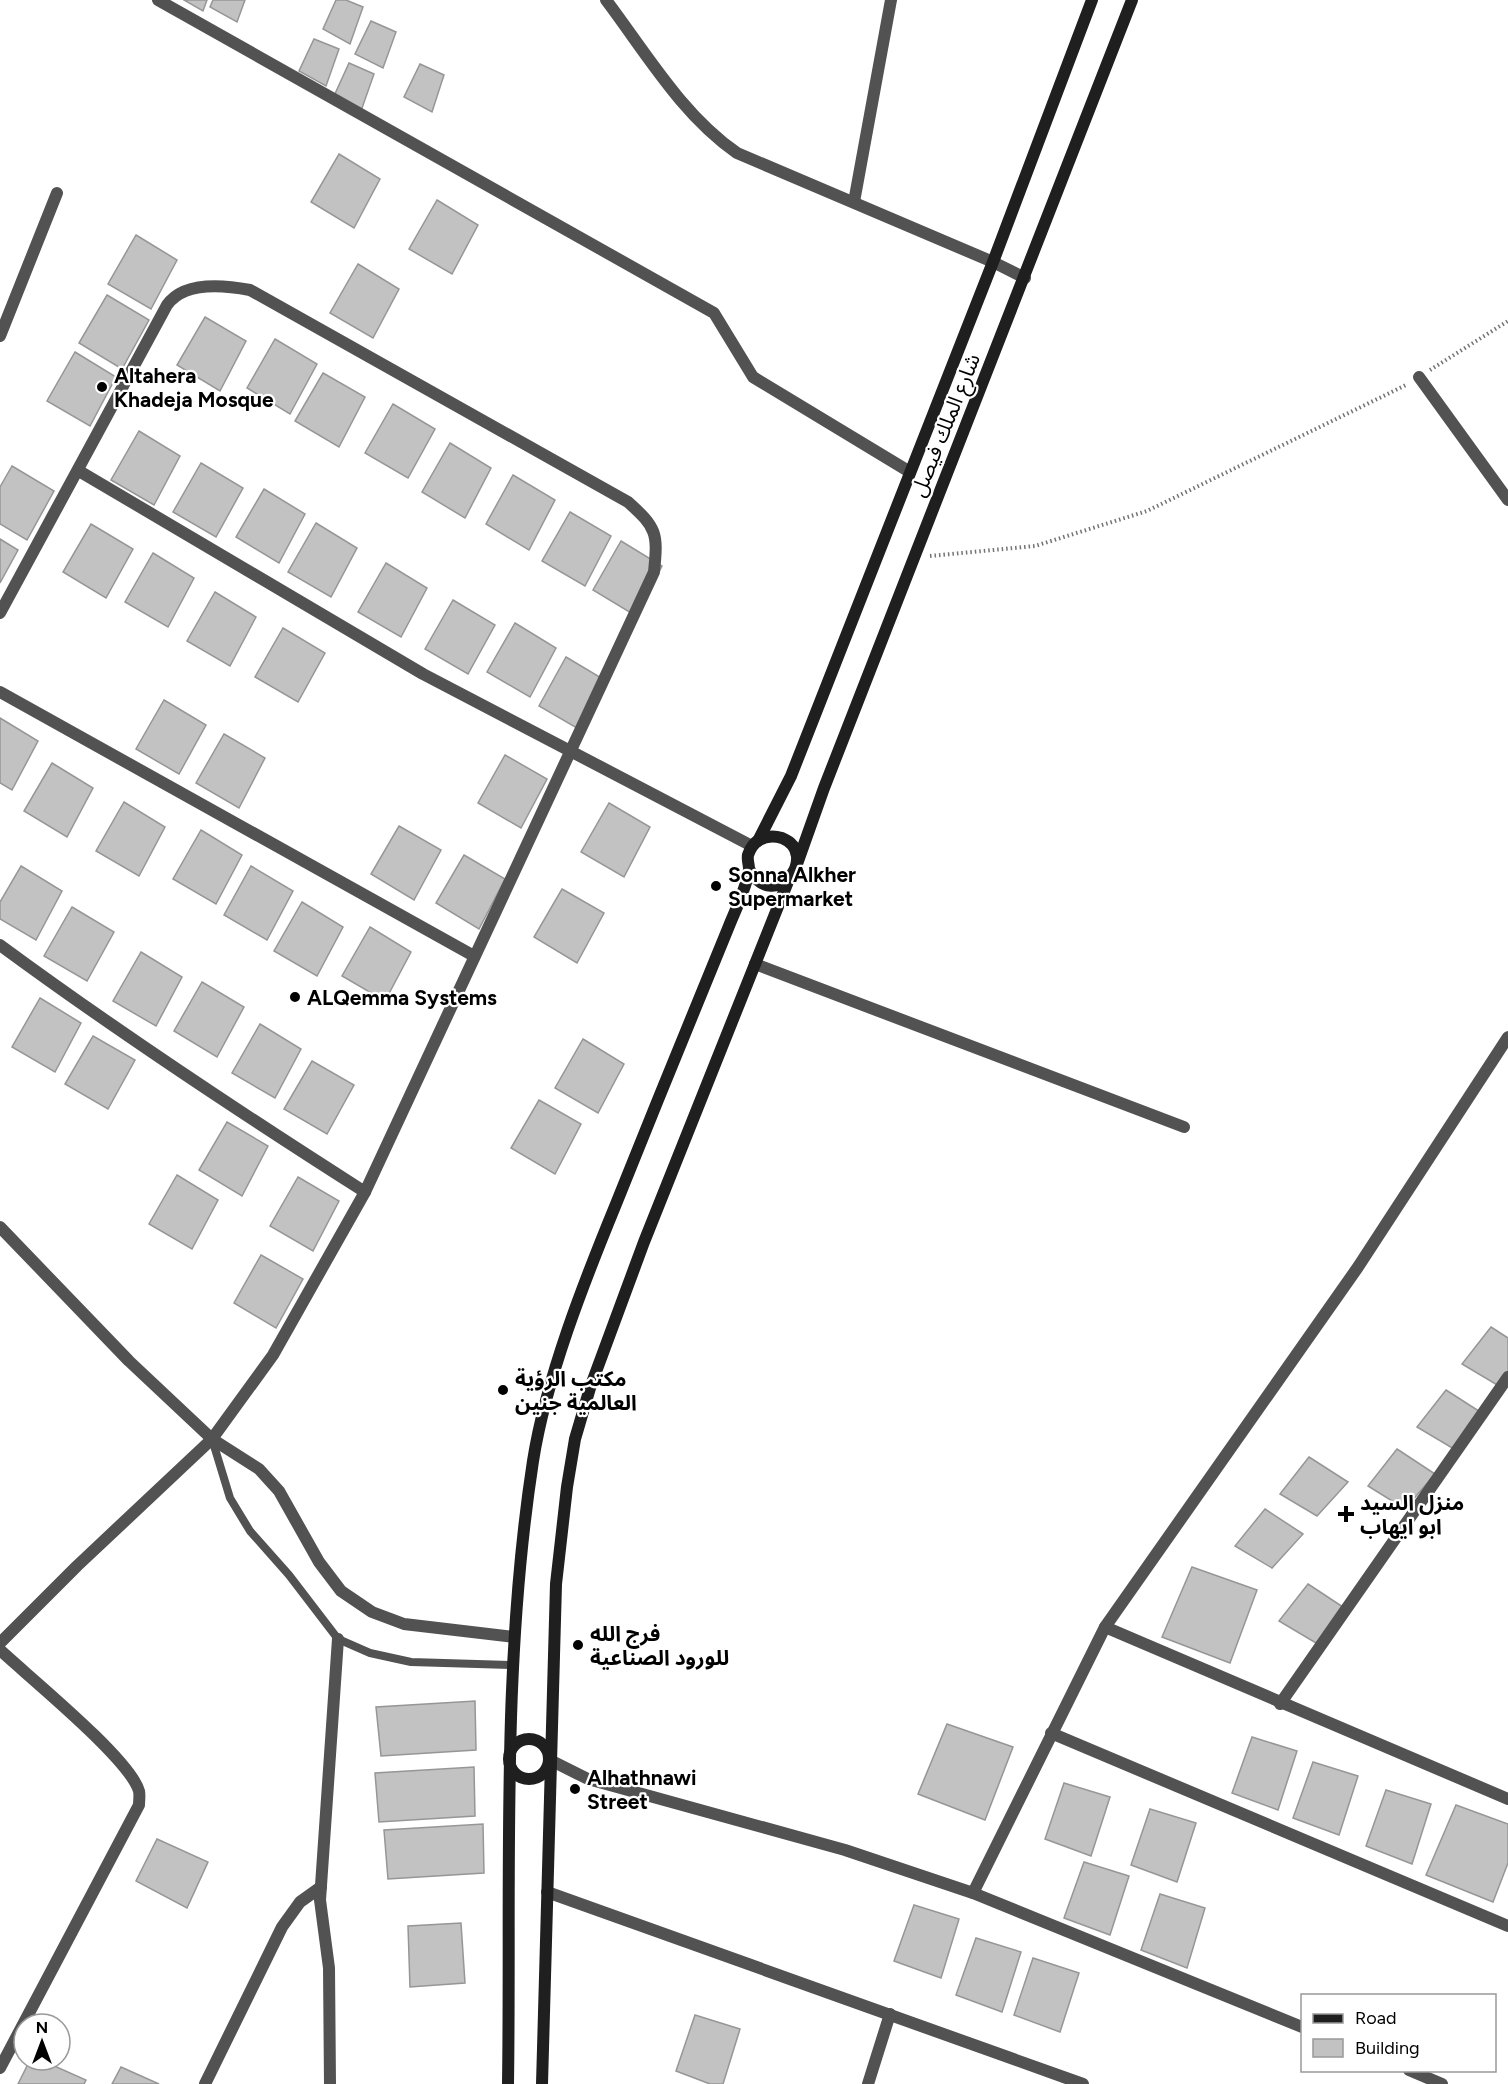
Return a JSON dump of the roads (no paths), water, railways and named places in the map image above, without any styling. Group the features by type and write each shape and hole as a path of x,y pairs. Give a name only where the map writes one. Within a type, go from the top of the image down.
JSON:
{"main road":[{"name":"شارع الملك فيصل","path":"755,844 791,776 993,262 1092,0"},
{"name":"شارع الملك فيصل","path":"797,865 1132,0"},
{"path":"542,2084 556,1584 563,1511 575,1439 606,1338 789,879 797,865 794,849 788,842 773,836 755,844 747,862 749,869 759,882 766,885 783,884 789,879"},
{"path":"508,2084 509,1757 512,1665 533,1460 557,1369 585,1281 729,926 749,869"},
{"path":"528,1739 541,1743 549,1754 550,1760 545,1772 527,1779 516,1774 509,1757 516,1745 528,1739"}],"street":[{"path":"158,0 714,312 753,378 910,472"},
{"path":"606,0 684,104 711,135 737,153 993,262 1024,278"},
{"path":"854,202 891,0"},
{"path":"0,336 57,193"},
{"path":"0,613 170,301 184,291 225,285 250,290 628,502 652,523 656,549 654,572 365,1192 273,1355 212,1439 77,1566 0,1643"},
{"path":"1419,377 1508,500"},
{"path":"79,471 423,674 570,753 755,844"},
{"path":"0,692 474,956"},
{"path":"0,945 91,1010 365,1192"},
{"path":"755,964 1184,1127"},
{"path":"973,1893 1105,1627 1358,1267 1508,1037"},
{"path":"0,1227 129,1360 212,1439 259,1469 279,1491 319,1562 341,1591 372,1612 404,1624 514,1637"},
{"path":"1280,1704 1508,1377"},
{"path":"1105,1627 1280,1704 1508,1799"},
{"path":"330,2084 329,1968 320,1900 338,1639"},
{"path":"0,1650 109,1749 129,1773 139,1791 139,1805 0,2068"},
{"path":"1051,1733 1508,1926"},
{"path":"550,1760 588,1779 845,1850 973,1893 1301,2027"},
{"path":"205,2084 282,1926 300,1902 321,1887"},
{"path":"547,1892 1083,2084"},
{"path":"868,2084 890,2014"},
{"path":"1414,2072 1440,2083"}],"lane":[{"path":"212,1439 230,1498 250,1531 289,1575 338,1639 370,1653 411,1662 512,1665"}],"place":[{"name":"Altahera Khadeja Mosque","path":"102,387"},
{"name":"Sonna Alkher Supermarket","path":"716,886"},
{"name":"ALQemma Systems","path":"295,997"},
{"name":"مكتب الرؤية العالمية جنين","path":"503,1390"},
{"name":"منزل السيد ابو ايهاب","path":"1346,1514"},
{"name":"فرج الله للورود الصناعية","path":"578,1645"},
{"name":"Alhathnawi Street","path":"575,1789"}]}
